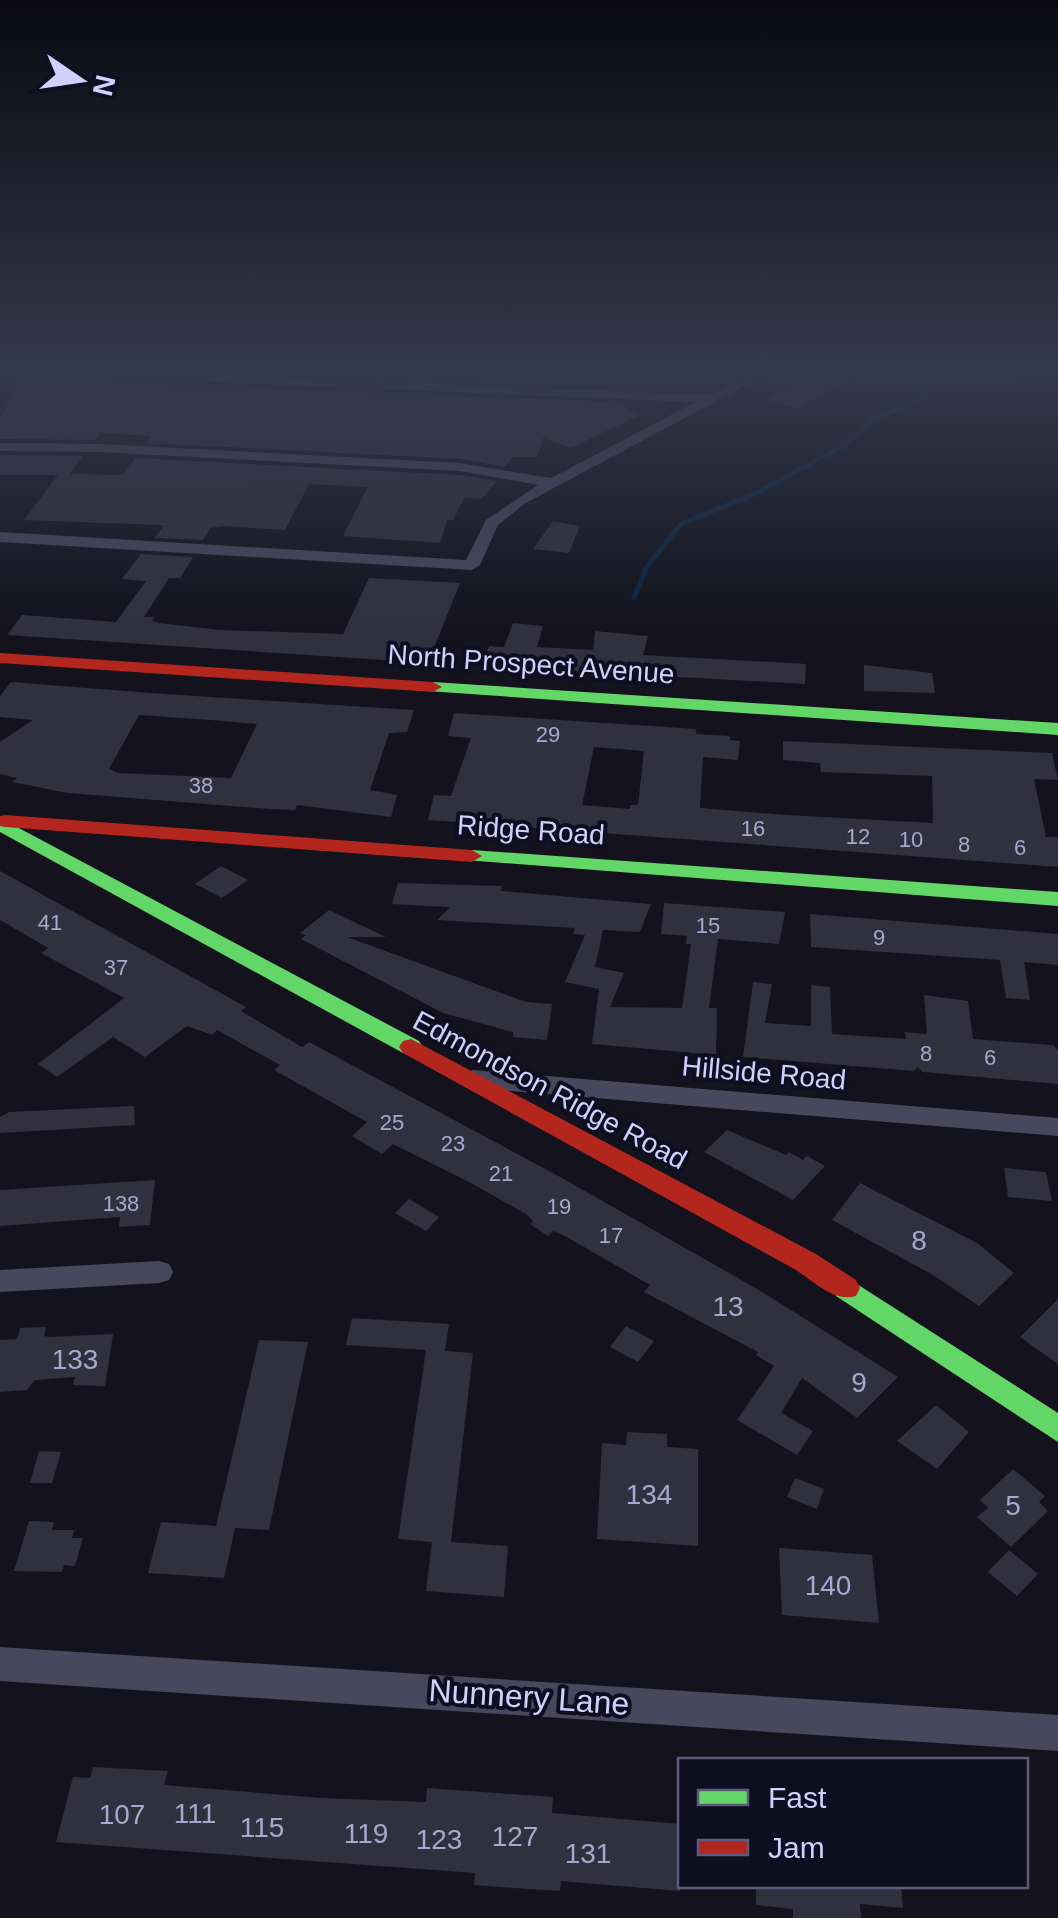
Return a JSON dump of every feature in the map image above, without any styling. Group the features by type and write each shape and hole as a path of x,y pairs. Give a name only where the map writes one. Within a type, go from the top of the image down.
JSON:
{"street":[{"path":"242,456 460,467 552,483"},
{"path":"0,537 472,564 491,523 552,483 605,456"},
{"name":"North Prospect Avenue","path":"0,658 1058,729"},
{"name":"Ridge Road","path":"0,823 1058,900"},
{"name":"Edmondson Ridge Road","path":"0,823 806,1262 1058,1429"},
{"name":"Hillside Road","path":"466,1079 1058,1127"},
{"path":"0,1282 159,1272"},
{"name":"Nunnery Lane","path":"0,1664 1058,1733"}],"building":[{"path":"0,456 83,456 70,474 122,475 135,458 460,475 497,481 481,499 465,497 453,520 447,520 440,543 343,536 368,487 309,484 285,530 223,526 210,528 203,540 154,538 164,526 160,525 24,520 58,475 0,475"},
{"path":"391,456 537,456 512,457 506,467 460,459"},
{"path":"553,521 580,526 569,553 533,549"},
{"path":"141,554 193,557 180,578 169,578 144,617 154,617 152,621 159,623 220,630 343,634 369,578 460,583 428,663 7,635 22,615 116,622 146,581 122,579"},
{"path":"513,623 543,626 537,647 593,650 595,631 648,636 643,655 806,664 805,684 483,666 489,646 504,647"},
{"path":"864,665 932,673 935,693 864,691"},
{"path":"11,682 414,710 407,732 389,733 370,790 397,795 391,817 297,805 295,810 270,809 68,793 12,782 17,778 0,774 0,742 33,720 0,717 0,696","holes":["139,715 257,724 231,778 118,773 109,769"]},
{"path":"454,713 696,729 696,734 730,736 730,740 740,741 738,760 703,757 700,808 933,823 932,776 821,772 820,763 783,760 783,741 1052,753 1058,780 1034,779 1046,837 1058,837 1058,867 428,820 434,795 451,796 471,738 448,736","holes":["594,747 644,751 638,805 630,805 630,809 582,805"]},
{"path":"221,866 248,880 222,898 195,884"},
{"path":"0,871 246,1007 241,1011 302,1047 309,1042 562,1178 759,1290 898,1377 857,1418 802,1378 781,1413 813,1431 797,1455 737,1420 774,1366 756,1355 758,1352 644,1292 650,1285 565,1236 553,1231 548,1236 530,1224 533,1221 526,1214 471,1183 393,1144 382,1154 352,1136 367,1122 274,1070 280,1065 217,1030 212,1035 187,1026 145,1057 113,1037 57,1077 38,1064 124,998 41,953 48,948 0,920"},
{"path":"398,883 502,886 501,891 651,904 640,932 603,930 595,967 624,973 610,1007 682,1008 691,944 686,944 687,936 661,934 664,903 785,912 779,944 718,939 709,1008 717,1008 716,1055 592,1044 599,989 565,982 585,935 573,934 575,928 437,920 450,907 392,904"},
{"path":"329,910 386,937 347,937 526,1002 552,1004 547,1040 513,1037 513,1032 443,1013 301,939 306,935 300,933"},
{"path":"810,914 1058,934 1058,965 1024,962 1030,1000 1006,998 1000,960 811,947"},
{"path":"753,982 772,984 765,1023 811,1026 811,985 830,987 832,1034 906,1039 905,1032 927,1034 924,995 968,1001 973,1039 1053,1045 1058,1050 1058,1084 923,1072 918,1067 914,1071 743,1057"},
{"path":"134,1106 135,1125 0,1133 0,1117 9,1112"},
{"path":"727,1130 786,1155 789,1152 803,1160 807,1156 825,1166 793,1200 704,1152"},
{"path":"1004,1168 1046,1172 1052,1201 1008,1197"},
{"path":"155,1180 150,1225 119,1227 120,1217 0,1226 0,1190"},
{"path":"860,1183 977,1243 1014,1273 979,1306 933,1275 832,1220"},
{"path":"409,1199 439,1217 426,1231 395,1213"},
{"path":"1058,1299 1058,1364 1020,1337"},
{"path":"352,1318 449,1324 445,1351 473,1353 451,1542 508,1546 504,1597 426,1591 432,1542 398,1539 426,1350 346,1345"},
{"path":"626,1326 654,1341 638,1362 610,1347"},
{"path":"46,1327 44,1336 50,1337 113,1334 105,1386 73,1385 75,1377 35,1380 27,1390 0,1392 0,1340 17,1339 20,1328"},
{"path":"259,1340 308,1342 269,1530 235,1528 224,1578 148,1573 161,1522 216,1526"},
{"path":"936,1405 969,1432 937,1469 897,1441"},
{"path":"627,1432 667,1434 667,1447 698,1449 698,1546 597,1539 602,1443 626,1445"},
{"path":"39,1451 61,1452 52,1483 30,1483"},
{"path":"1013,1469 1045,1496 1039,1502 1048,1511 1011,1547 977,1517 988,1508 980,1500"},
{"path":"795,1478 824,1489 817,1509 787,1497"},
{"path":"29,1521 54,1522 52,1530 74,1530 72,1538 83,1538 75,1566 64,1565 62,1572 14,1571"},
{"path":"779,1548 872,1555 879,1623 782,1615"},
{"path":"1009,1550 1038,1574 1017,1596 988,1572"},
{"path":"93,1767 168,1771 164,1785 321,1798 426,1802 427,1788 553,1797 552,1813 678,1824 680,1891 561,1881 560,1891 474,1885 475,1873 56,1842 73,1777 90,1778"},
{"path":"756,1888 901,1888 903,1908 860,1904 861,1918 793,1918 793,1909 756,1905"}],"waterway":[{"path":"634,598 646,568 681,524 757,493 825,456"}],"traffic: fast":[{"path":"433,687 1058,729"},
{"path":"0,824 411,1047"},
{"path":"472,856 1058,899"},
{"path":"846,1288 1058,1429"}],"traffic: jam":[{"path":"0,658 433,687"},
{"path":"5,821 472,856"},
{"path":"411,1047 806,1262 846,1288"}]}
